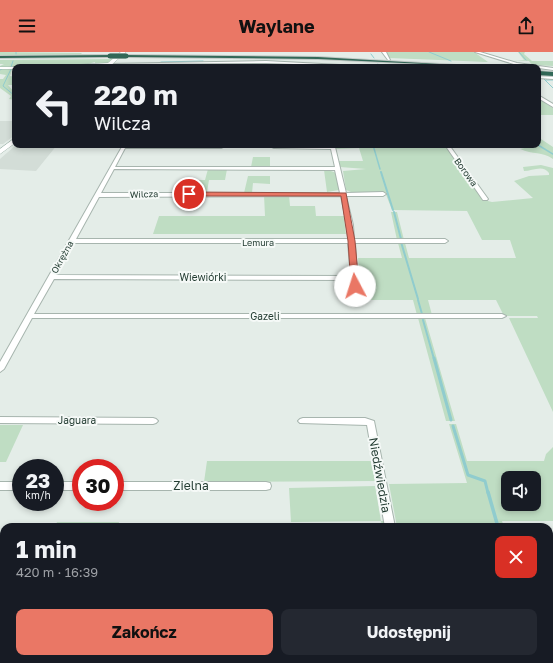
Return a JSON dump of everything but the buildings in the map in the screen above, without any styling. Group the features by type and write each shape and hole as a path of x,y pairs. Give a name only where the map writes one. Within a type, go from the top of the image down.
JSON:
{"highway":[{"path":"124,55 387,64"},
{"path":"0,58 109,57 124,55 318,58 431,64"},
{"path":"0,58 109,57"},
{"path":"541,71 553,73"}],"main road":[{"path":"110,64 124,55"},
{"path":"0,68 12,68"},
{"path":"0,152 12,142"}],"street":[{"path":"384,52 389,59"},
{"path":"478,53 515,64"},
{"path":"186,64 266,62 310,64"},
{"path":"541,70 553,67"},
{"path":"541,72 553,78"},
{"path":"541,98 553,106"},
{"name":"Okrężna","path":"0,370 123,148"},
{"path":"333,148 344,194 352,241 355,286"},
{"name":"Borowa","path":"449,148 485,199"},
{"path":"112,168 337,169"},
{"name":"Wilcza","path":"97,195 383,194"},
{"name":"Lemura","path":"71,242 445,241"},
{"name":"Wiewiórki","path":"51,277 354,278"},
{"name":"Gazeli","path":"29,316 502,316"},
{"name":"Jaguara","path":"0,420 153,421"},
{"name":"Niedźwiedzia","path":"303,421 365,421 371,423 389,523"},
{"path":"0,486 12,486"},
{"name":"Zielna","path":"124,486 266,486"}],"shaded area":[{"path":"0,121 12,121 12,137 3,144 0,144"},
{"path":"13,148 55,148 36,171 0,169 0,159"}],"green space":[{"path":"0,52 81,53 82,54 79,54 117,55 0,56"},
{"path":"385,52 474,52 488,62 389,58"},
{"path":"518,52 525,52 524,54 532,61 553,61 553,66 531,64 529,61 513,60 524,60"},
{"path":"113,59 107,64 95,64 95,62 88,64 12,64 12,67 0,68 0,66 4,64 0,64 0,60"},
{"path":"179,63 210,64 158,64"},
{"path":"12,68 10,76 12,76 12,85 8,85 12,90 12,100 9,99 11,96 0,88 0,79 3,79 6,75 0,74 0,69"},
{"path":"541,100 553,108 553,115 541,115"},
{"path":"541,139 553,147 553,159 545,155 520,149 541,148"},
{"path":"336,148 359,148 336,149"},
{"path":"359,148 447,148 484,200 492,202 533,198 514,181 529,176 549,175 549,173 547,170 541,168 524,171 523,167 541,165 553,168 553,412 509,318 538,318 537,316 504,316 496,300 428,300 432,315 417,315 413,300 361,300 358,258 402,258 398,243 405,243 409,258 516,258 510,240 482,240 467,211 392,210 385,192 351,192 346,190 343,171 366,169 340,167 338,161 363,161"},
{"path":"253,157 270,157 270,167 251,167"},
{"path":"208,169 227,169 225,180 209,180 207,192 187,192 190,180 205,180"},
{"path":"324,170 336,173 338,175 339,190 327,192"},
{"path":"248,176 270,176 270,184 253,183 252,193 244,193"},
{"path":"264,195 289,195 290,206 315,206 316,216 344,216 346,234 153,234 159,216 265,216"},
{"path":"391,212 397,212 404,240 397,240"},
{"path":"418,318 425,318 455,421 446,421"},
{"path":"449,424 456,424 467,461 544,461 546,454 553,447 553,521 502,521 503,523 396,523 389,484 467,483"},
{"path":"0,425 23,425 6,462 0,462"},
{"path":"207,461 371,461 375,481 204,482"},
{"path":"375,486 381,521 291,522 289,488"},
{"path":"57,522 119,522 119,523"}],"waterway":[{"path":"429,52 451,61"},
{"path":"519,52 526,60"},
{"path":"371,54 374,58"},
{"path":"11,67 13,61"},
{"path":"161,62 203,61"},
{"path":"11,69 3,86 12,94"},
{"path":"541,76 553,88"},
{"path":"546,80 553,80"},
{"path":"541,147 553,154"},
{"path":"374,148 380,169"},
{"path":"381,172 393,210"},
{"path":"394,212 401,239"},
{"path":"401,242 418,299"},
{"path":"418,300 422,314"},
{"path":"423,320 434,359"},
{"path":"434,358 451,420"},
{"path":"453,426 468,475 485,481 488,493"},
{"path":"488,492 497,523"}],"route":[{"path":"189,194 344,194 352,241 355,286"}]}
